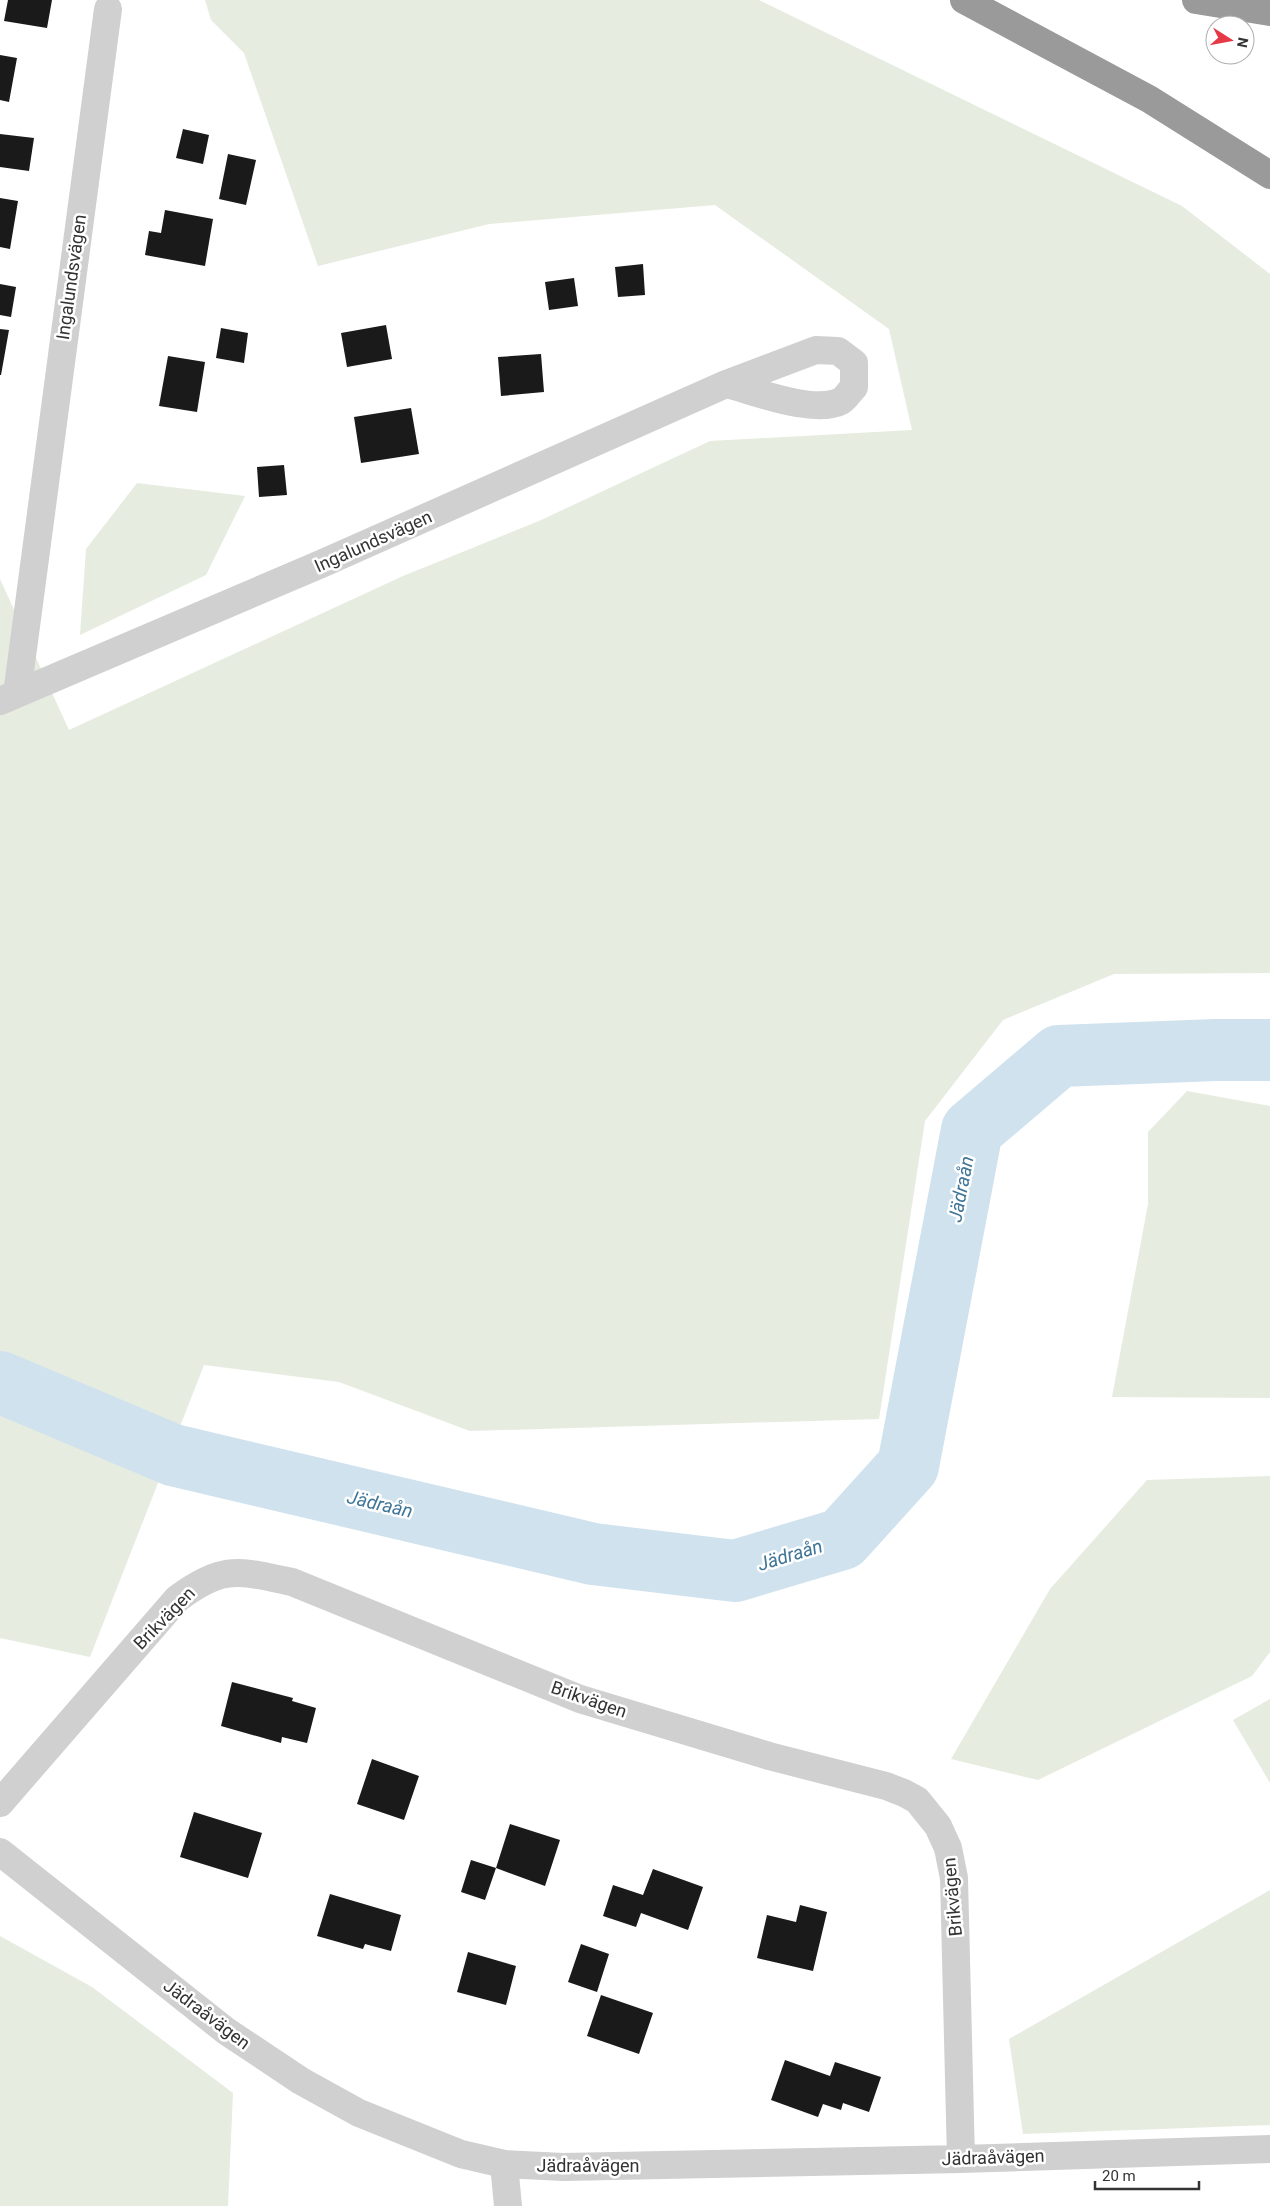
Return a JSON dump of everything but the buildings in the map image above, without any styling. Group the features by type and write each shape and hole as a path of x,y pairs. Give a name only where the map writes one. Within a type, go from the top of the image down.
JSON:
{"highway":[{"path":"964,0 1149,99 1270,175"},
{"path":"1196,0 1270,12"}],"street":[{"name":"Ingalundsvägen","path":"8,698 108,9"},
{"name":"Ingalundsvägen","path":"8,698 339,556 726,384"},
{"name":"Brikvägen","path":"0,1802 177,1599 198,1583 223,1574 245,1572 292,1582 580,1698 769,1756 886,1786 917,1800 938,1826 948,1848 954,1895 960,2159"},
{"name":"Jädraåvägen","path":"0,1852 226,2031 301,2081 359,2113 461,2154 504,2164 563,2167 960,2159 1270,2149"},
{"path":"504,2164 508,2206"}],"shaded area":[{"path":"205,0 759,0 1182,206 1270,274 1270,973 1114,974 1003,1020 925,1121 879,1419 470,1431 339,1382 204,1365 90,1657 0,1638 0,579 69,730 403,576 539,521 710,441 912,430 889,329 715,205 489,224 318,266 244,53 211,20"},
{"path":"137,483 245,496 206,575 80,635 86,549"},
{"path":"1187,1091 1270,1106 1270,1398 1112,1397 1148,1204 1148,1132"},
{"path":"1270,1476 1270,1652 1252,1676 1038,1780 951,1759 1050,1589 1147,1480"},
{"path":"1270,1699 1270,1783 1233,1720"},
{"path":"1270,1890 1270,2125 1023,2134 1009,2039"},
{"path":"0,1936 92,1987 233,2093 228,2206 0,2206"}],"waterway":[{"name":"Jädraån","path":"0,1382 173,1455 593,1554 735,1571 842,1539 908,1466 972,1130 1059,1056 1216,1050 1270,1050"}]}
